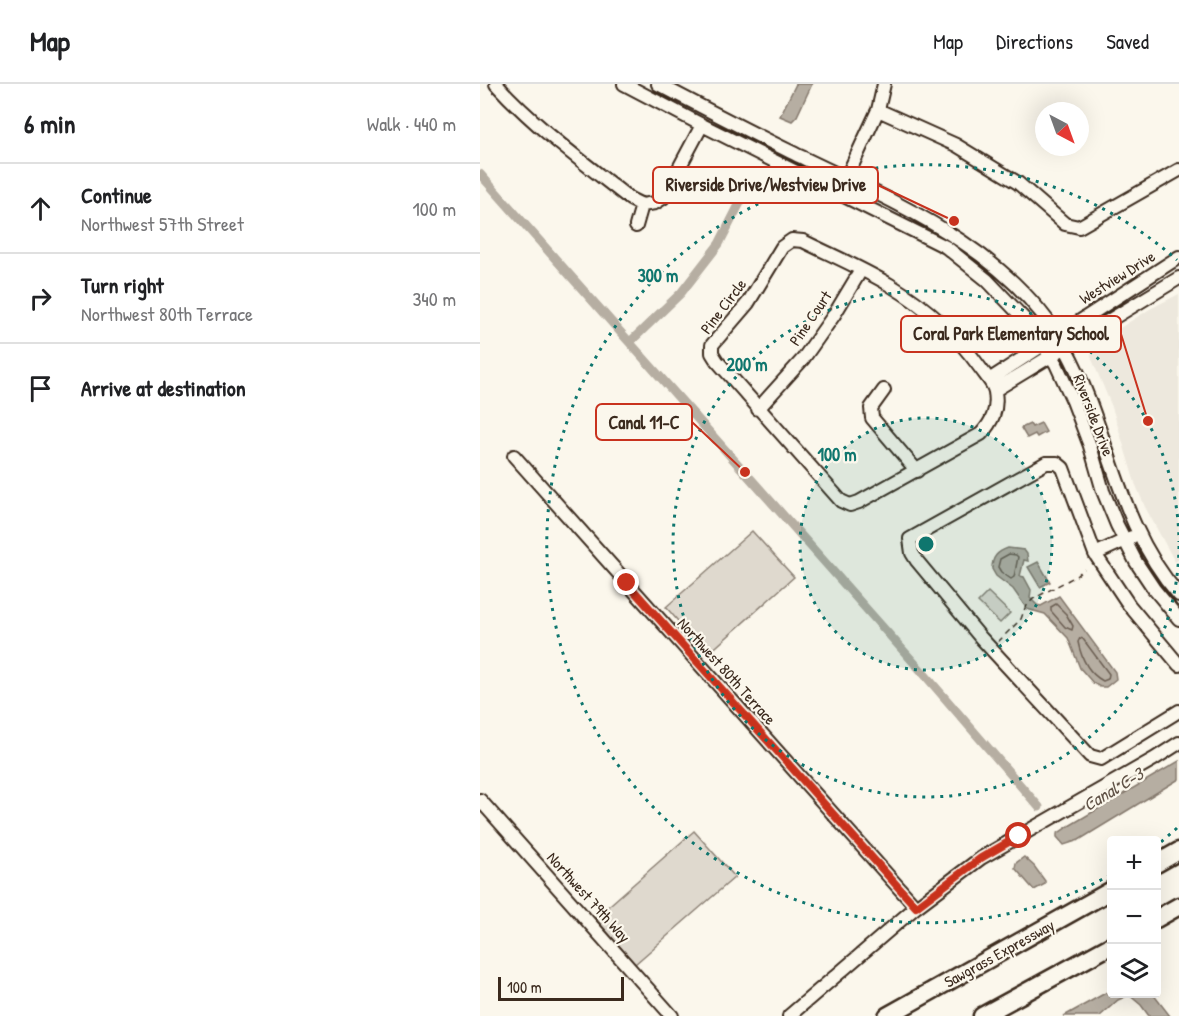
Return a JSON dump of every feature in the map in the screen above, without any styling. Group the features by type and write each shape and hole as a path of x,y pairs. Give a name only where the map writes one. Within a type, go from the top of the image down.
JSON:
{"highway":[{"path":"1161,861 1179,851"},
{"name":"Sawgrass Expressway","path":"887,1016 1107,893"},
{"path":"1161,917 1179,906"},
{"path":"982,1016 1107,948"}],"street":[{"path":"496,84 560,145 630,199 642,205 656,203 663,198 702,125"},
{"name":"Riverside Drive","path":"624,84 946,247 996,288 1029,324 1052,356 1073,401 1090,446 1103,491 1125,541 1154,589 1179,619"},
{"name":"Riverside Drive","path":"658,84 947,231 994,266 1025,295 1057,335 1065,349 1088,396 1119,489 1138,534 1162,573 1179,594"},
{"path":"839,193 878,110 884,84"},
{"path":"878,110 956,145 1018,183 1065,224 1079,227 1179,170"},
{"path":"636,226 642,205"},
{"name":"Pine Circle","path":"792,240 803,241 861,270 889,284 921,306 955,337 992,385 996,407 992,422 981,434 917,471 850,505 841,501 758,409 717,361 712,352 712,345 748,303 782,247 792,240"},
{"name":"Westview Drive","path":"1043,344 1179,257"},
{"name":"Pine Court","path":"758,409 803,359 834,315 861,270"},
{"name":"Westview Drive","path":"1052,356 1179,278"},
{"path":"992,385 1043,344"},
{"path":"992,385 1052,356"},
{"path":"884,390 871,408 872,418 917,471"},
{"name":"Northwest 80th Terrace","path":"514,456 916,907"},
{"path":"1179,665 1130,605 1095,554 1064,468 1052,462 1046,463 910,539 912,553 917,561 991,649 1090,756 1101,759 1179,711"},
{"path":"1095,554 1138,534"},
{"path":"789,1016 916,907 981,858 1179,743"},
{"name":"Northwest 79th Way","path":"480,800 672,1016"}],"path":[{"path":"991,649 1021,619 1025,608 1033,599 1076,576 1084,569"}],"shaded area":[{"path":"1179,294 1179,559 1175,562 1145,507 1135,483 1112,407 1091,357 1093,345 1150,309"},
{"path":"752,531 794,577 707,655 666,607"},
{"path":"988,592 1010,613 1000,623 978,602"},
{"path":"694,831 735,877 635,964 595,918"}],"water":[{"path":"796,84 812,84 797,116 792,121 780,116"},
{"path":"1041,423 1046,432 1037,437 1035,434 1027,438 1021,428 1030,424 1032,427"},
{"path":"1008,548 1024,550 1027,554 1028,561 1024,560 1020,576 1024,577 1031,590 1030,598 1041,606 1059,596 1115,672 1116,679 1106,687 1093,683 1080,668 1068,638 1045,614 1027,609 1013,589 996,576 992,569 994,558"},
{"path":"1038,562 1050,582 1040,587 1028,567"},
{"path":"1179,761 1179,779 1079,840 1064,845 1057,837 1057,834 1069,826"},
{"path":"1024,857 1045,881 1045,884 1034,890 1015,868 1016,863"},
{"path":"1107,992 1107,998 1122,998 1100,1016 1064,1016"},
{"path":"1133,998 1156,998 1170,1016 1149,1016"}],"waterway":[{"path":"480,174 925,675 1039,807"},
{"path":"630,342 681,293 719,244 742,199"}],"place":[{"name":"Riverside Drive/Westview Drive","path":"954,221"},
{"name":"Coral Park Elementary School","path":"1148,421"},
{"name":"Canal 11-C","path":"745,472"}],"route":[{"path":"627,583 916,907 981,858 1019,836"}],"water label":[{"name":"Canal C-3","path":"1113,789"}]}
